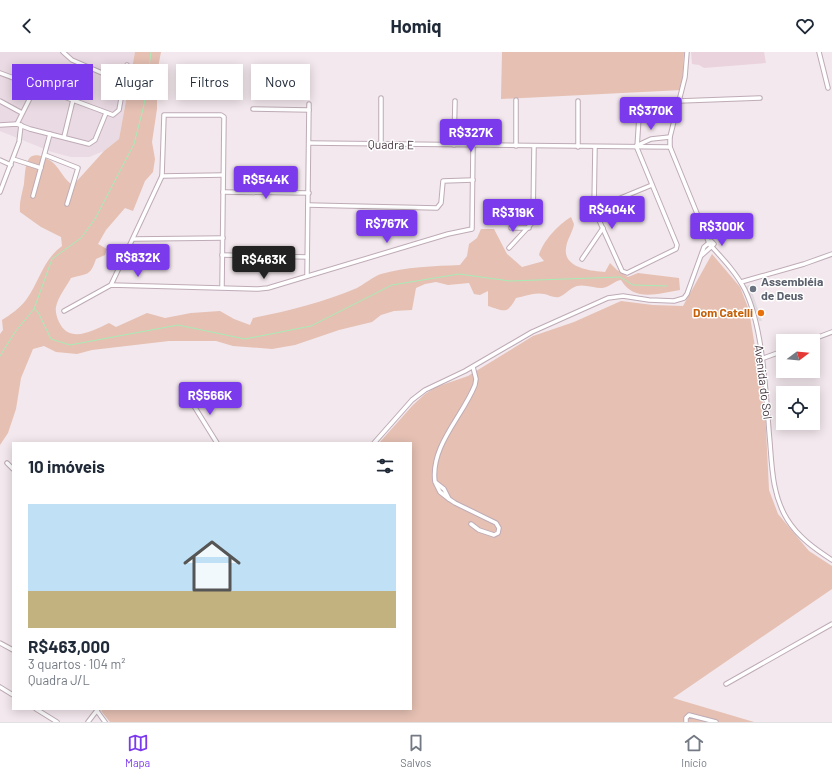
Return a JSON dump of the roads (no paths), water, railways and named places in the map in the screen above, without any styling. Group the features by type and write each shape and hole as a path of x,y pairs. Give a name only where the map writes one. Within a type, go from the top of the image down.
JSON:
{"street":[{"path":"64,52 72,60 101,72"},
{"name":"Avenida do Sol","path":"687,52 685,77 670,137 670,147 706,234 741,282 753,311 761,359 772,470 779,502 788,521 803,539 832,560"},
{"path":"819,52 828,88"},
{"path":"0,73 12,77"},
{"path":"381,98 381,144"},
{"path":"679,102 760,98"},
{"path":"0,192 19,142 19,125 22,113 29,100"},
{"path":"64,137 73,100 98,108 113,115 119,110 121,100"},
{"path":"516,100 516,146"},
{"path":"0,101 22,113"},
{"path":"454,145 455,101"},
{"path":"578,101 578,147"},
{"path":"595,147 594,209 622,271 624,273 676,250 677,245 636,147 640,101"},
{"path":"307,276 309,104"},
{"path":"253,109 308,110"},
{"path":"0,125 19,125 64,137 82,144 92,144 98,134 106,113"},
{"path":"111,285 134,239 162,176 163,118 164,115 169,114 221,115 224,117 222,287"},
{"path":"33,196 50,134"},
{"path":"636,147 651,139 670,137"},
{"name":"Quadra E","path":"309,143 534,147 670,147"},
{"path":"64,311 111,285 258,289 448,234 472,229 473,146"},
{"path":"509,248 533,222 534,147"},
{"path":"45,154 78,168 67,204"},
{"path":"13,158 41,168"},
{"path":"0,160 11,165"},
{"path":"162,176 223,175"},
{"path":"308,205 437,208 441,203 443,181 472,180"},
{"path":"594,209 652,185"},
{"path":"223,192 308,192"},
{"path":"511,228 529,228"},
{"path":"582,260 602,228"},
{"path":"134,239 223,238"},
{"path":"375,442 412,400 425,390 473,367 532,332 608,298 623,296 649,300 680,300 687,294 704,247 712,244"},
{"path":"741,282 804,264 832,254"},
{"path":"222,255 307,257"},
{"path":"820,336 832,332"},
{"path":"761,359 776,354"},
{"path":"471,524 479,530 494,535 498,533 500,528 496,523 449,498 444,489 436,484 434,470 443,443 475,385 476,378 473,367"},
{"path":"190,398 216,442"},
{"path":"7,463 12,468"},
{"path":"726,684 832,624"},
{"path":"0,643 12,649"},
{"path":"0,687 12,694"},
{"path":"38,710 57,722"},
{"path":"88,722 98,710 105,722"},
{"path":"686,722 686,718 689,715 716,722"}],"waterway":[{"path":"0,356 15,332 34,309 52,259 81,238 95,219 134,144 144,105 151,52"},
{"path":"34,309 38,312 51,339 70,345 178,325 245,339 311,326 392,285 459,274 510,281 620,277 633,285 667,286"}],"place":[{"name":"Assembléia de Deus","path":"753,289"},
{"name":"Dom Catelli","path":"761,313"}]}
